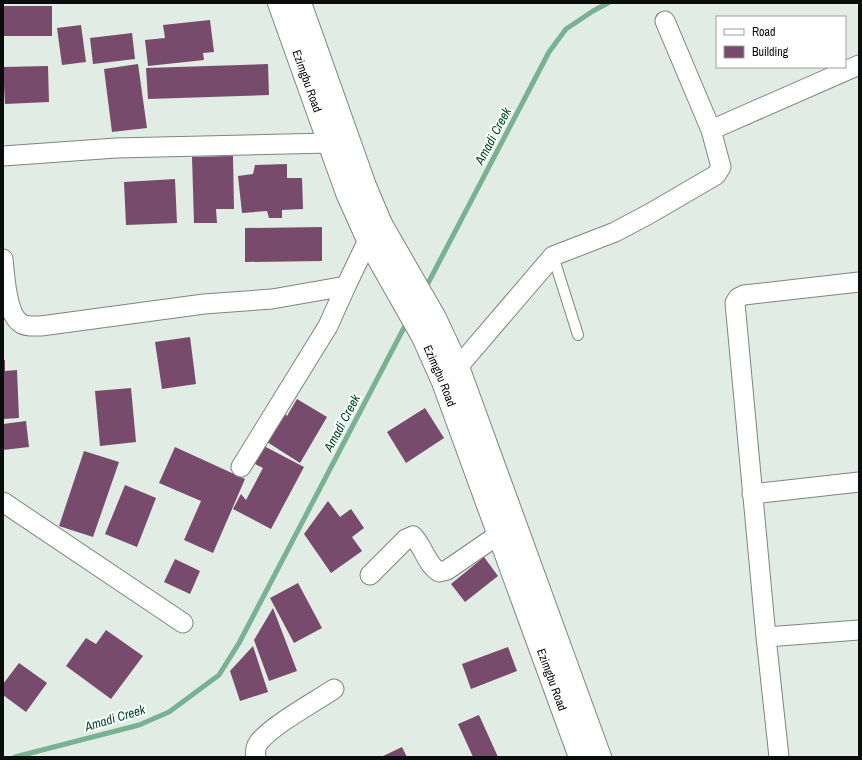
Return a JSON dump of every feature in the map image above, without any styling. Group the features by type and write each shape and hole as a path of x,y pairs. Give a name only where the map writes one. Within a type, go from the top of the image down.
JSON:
{"main road":[{"name":"Ezimgbu Road","path":"279,3 347,193 368,240 435,318 458,367 587,754"},
{"name":"Ezimgbu Road","path":"300,3 365,186 381,224 397,273 443,382 498,535 587,754"}],"street":[{"path":"458,367 553,256 615,232 650,214 716,175 721,167 711,130 665,21"},
{"path":"711,130 859,66"},
{"path":"3,156 116,148 330,143"},
{"path":"241,467 328,326 368,240"},
{"path":"3,259 10,308 21,324 30,326 204,304 272,299 346,286"},
{"path":"779,757 752,494 735,303 738,298 744,295 859,282"},
{"path":"752,494 859,482"},
{"path":"3,502 183,623"},
{"path":"370,575 406,539 413,536 420,543 434,569 439,572 447,570 498,535"},
{"path":"766,637 859,630"},
{"path":"256,757 255,752 258,743 282,723 334,689"}],"lane":[{"path":"553,256 578,335"}],"building":[{"path":"3,6 52,6 52,36 3,36"},
{"path":"210,20 214,52 203,53 204,60 148,66 145,40 165,38 163,25"},
{"path":"81,25 86,62 62,65 57,28"},
{"path":"132,33 135,59 93,64 90,38"},
{"path":"138,64 147,128 112,132 104,69"},
{"path":"268,64 269,95 148,99 146,68"},
{"path":"48,66 49,102 5,104 3,67"},
{"path":"233,156 234,209 216,209 217,223 194,223 192,157"},
{"path":"287,164 287,178 302,178 303,209 282,210 282,218 269,218 267,211 242,213 238,176 253,174 255,165"},
{"path":"175,179 177,223 126,225 124,182"},
{"path":"322,227 322,261 245,262 245,228"},
{"path":"190,337 196,384 162,389 155,342"},
{"path":"3,360 5,360 5,371 17,370 19,418 3,419"},
{"path":"131,388 136,442 100,446 95,391"},
{"path":"297,399 327,417 300,463 264,440 282,410 287,416"},
{"path":"425,408 444,438 406,463 387,432"},
{"path":"26,421 29,447 3,450 3,424"},
{"path":"262,445 304,467 271,529 233,509 241,494 246,500 263,468 253,463"},
{"path":"175,447 245,479 213,553 184,540 201,501 159,483"},
{"path":"84,451 119,462 93,537 59,526"},
{"path":"125,485 156,498 137,547 105,534"},
{"path":"328,501 340,517 351,509 364,528 352,537 362,551 331,573 304,534"},
{"path":"484,557 498,576 465,602 451,584"},
{"path":"175,559 200,571 190,594 164,582"},
{"path":"298,583 322,628 294,643 270,598"},
{"path":"273,608 297,671 269,681 254,640"},
{"path":"106,630 143,656 111,699 66,666 86,638 96,644"},
{"path":"253,646 268,692 240,701 230,671"},
{"path":"508,647 517,671 471,689 462,664"},
{"path":"19,663 47,683 26,712 3,695 3,684"},
{"path":"479,715 498,757 473,757 458,724"},
{"path":"402,747 407,757 381,757"}],"waterway":[{"name":"Amadi Creek","path":"425,289 549,52 566,29 608,3"},
{"name":"Amadi Creek","path":"15,757 139,725 169,712 219,675 239,643 407,322"}]}
